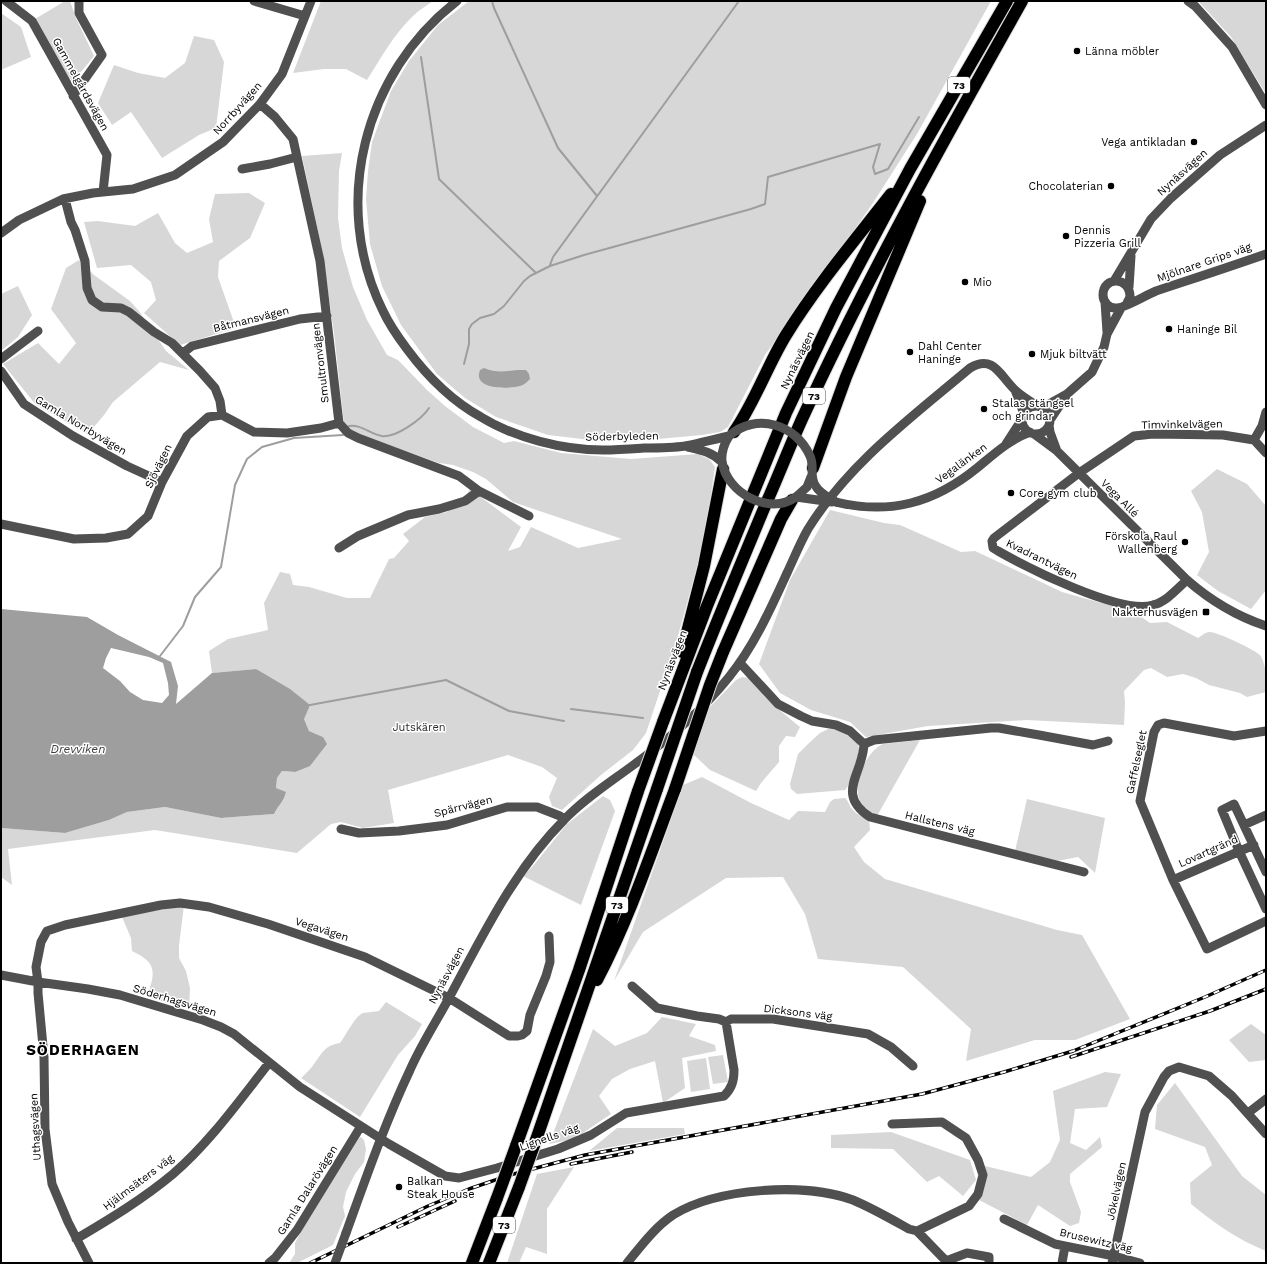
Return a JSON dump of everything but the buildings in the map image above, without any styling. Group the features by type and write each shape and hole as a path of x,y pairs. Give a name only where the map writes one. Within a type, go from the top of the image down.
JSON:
{"highway":[{"name":"Nynäsvägen","path":"472,1263 580,970 676,680 786,413 836,308 910,169 1007,1"},
{"name":"73","path":"489,1263 536,1140 656,789 697,672 720,612 802,420 888,245 1022,1"},
{"path":"812,473 849,370 951,128"},
{"path":"732,434 741,421 786,335 833,268 910,169"},
{"path":"676,680 697,596 723,465"},
{"path":"577,1020 611,953 644,875 710,685 723,652 781,519 794,498"}],"street":[{"name":"Gammelgårdsvägen","path":"6,1 32,21 107,155 103,192"},
{"path":"73,96 102,55 79,13 79,1"},
{"path":"254,1 305,16"},
{"name":"Norrbyvägen","path":"1,233 19,220 65,199 103,192 133,189 175,175 223,142 260,104 282,74 311,1"},
{"name":"Söderbyleden","path":"457,1 436,19 413,43 382,93 365,143 361,162 359,183 359,219 364,257 383,311 393,328 420,366 451,396 482,418 513,432 568,447 602,450 683,446 732,434"},
{"path":"1188,1 1195,6 1232,47 1266,105"},
{"name":"Smultronvägen","path":"260,104 275,116 293,139 318,248 339,423"},
{"name":"Nynäsvägen","path":"1114,281 1131,255 1140,236 1151,219 1171,198 1220,155 1266,125"},
{"path":"242,169 297,157"},
{"path":"65,199 71,222 85,262 87,288 92,300 102,307 121,308 129,312 154,332 172,343 215,388 220,400 222,415 254,432 287,432 321,428 339,423 348,433 358,438 459,476 479,491 529,516"},
{"name":"Mjölnare Grips väg","path":"1123,306 1150,294 1266,254"},
{"name":"Nynäsvägen","path":"1129,290 1131,255"},
{"path":"1067,394 1044,432 1032,433 1025,428 1023,417 1028,409 1040,407 1067,394 1092,372 1104,347 1107,334 1103,290 1109,283 1121,281 1129,290 1129,302 1123,306 1113,308 1105,302"},
{"name":"Mjölnare Grips väg","path":"1129,290 1137,294 1150,294"},
{"path":"1107,334 1123,306"},
{"name":"Båtmansvägen","path":"183,353 192,346 300,319 326,316"},
{"path":"1,359 38,331"},
{"name":"Nynäsvägen","path":"335,1263 381,1138 411,1067 508,893 531,858 564,819 666,740 698,712 718,690 740,663 761,628 808,529 839,486 861,462 891,435 970,368 977,364 983,363 993,366 999,370 1015,390 1040,407"},
{"name":"Gamla Norrbyvägen","path":"1,371 24,404 73,436 127,466 162,482"},
{"name":"Nynäsvägen","path":"1015,390 1023,417"},
{"path":"1040,407 1047,411 1050,422"},
{"path":"1266,412 1262,426 1254,440 1266,453"},
{"name":"Sjövägen","path":"1,524 74,539 106,538 128,534 148,516 162,482 187,436 208,417 222,415"},
{"name":"Vegalänken","path":"1005,445 1023,417"},
{"name":"Vega Allé","path":"1050,422 1050,432 1057,451"},
{"path":"761,423 776,426 789,430 801,441 811,456 812,473 807,487 794,498 776,504 769,504 754,500 740,491 727,477 723,465 723,450 732,434 747,425 761,423"},
{"name":"Vegalänken","path":"794,498 836,502 851,506 879,508 901,506 926,499 952,487 1005,445 1032,433"},
{"name":"Vega Allé","path":"1032,433 1057,451 1187,580 1215,602 1250,621 1266,626"},
{"name":"Timvinkelvägen","path":"1079,474 1134,436 1153,434 1223,435 1254,440"},
{"name":"Söderbyleden","path":"683,446 708,452 716,456 723,465"},
{"name":"Vegalänken","path":"812,473 818,490 836,502"},
{"name":"Kvadrantvägen","path":"1079,474 994,538 992,541 993,548 1046,576 1071,587 1102,598 1133,606 1151,606 1160,603 1187,580"},
{"path":"339,548 358,536 408,515 438,509 465,501 479,491"},
{"path":"740,663 778,704 812,721 836,725 850,731 864,744 874,740 991,728 1093,745 1108,741"},
{"name":"Gaffelseglet","path":"1266,731 1234,736 1164,722 1158,725 1154,732 1140,801 1173,880 1207,949 1266,921"},
{"name":"Hallstens väg","path":"864,744 864,750 852,787 854,803 861,811 870,817 1084,872"},
{"path":"1266,872 1234,804 1222,810 1230,831 1266,909"},
{"name":"Spärrvägen","path":"341,829 359,833 399,831 446,825 507,807 536,808 560,816 564,819"},
{"path":"1244,825 1266,815"},
{"name":"Lovartgränd","path":"1173,880 1254,845"},
{"name":"Vegavägen","path":"38,982 36,967 41,942 47,931 134,910 180,903 209,907 231,913 334,945 365,957 449,998 509,1036 518,1036 527,1031 530,1015 546,976 550,962 549,936"},
{"name":"Söderhagsvägen","path":"1,975 38,982 88,988 120,995 203,1020 221,1027 234,1034 300,1087 381,1138"},
{"name":"Uthagsvägen","path":"38,982 44,1057 45,1129 52,1184 76,1239 89,1263"},
{"name":"Dicksons väg","path":"632,986 657,1008 697,1016 719,1018 726,1022 731,1019 773,1019 868,1034 891,1047 913,1066"},
{"name":"Lignells väg","path":"381,1138 444,1176 459,1178 558,1149 591,1135 626,1113 724,1096 732,1087 734,1078 726,1022"},
{"name":"Hjälmsäters väg","path":"76,1239 126,1209 173,1174 204,1144 269,1062"},
{"name":"Jökelvägen","path":"1113,1259 1146,1112 1164,1077 1169,1071 1179,1067 1209,1076 1248,1112"},
{"path":"1266,1099 1248,1112 1266,1134"},
{"path":"627,1263 644,1242 672,1216 691,1206 719,1198 760,1191 798,1190 827,1192 853,1200 909,1230 917,1231 969,1206 978,1194 983,1175 978,1160 966,1138 942,1122 892,1124"},
{"name":"Gamla Dalarövägen","path":"269,1263 275,1258 297,1230 360,1126"},
{"name":"Brusewitz väg","path":"1004,1219 1055,1244 1113,1259 1140,1263"},
{"path":"917,1231 946,1262 967,1253 990,1257 989,1263"},
{"path":"1062,1263 1065,1246"}],"green space":[{"path":"65,1 70,1 76,18 94,56 73,82 63,70 35,19"},
{"path":"321,1 433,1 415,14 400,30 388,46 367,80 346,69 324,69 293,73"},
{"path":"469,1 991,1 917,134 873,203 765,355 728,427 720,432 702,435 647,440 599,441 548,435 496,417 465,398 437,374 401,325 382,286 370,244 366,199 372,142 391,91 409,61 438,25"},
{"path":"1198,1 1266,1 1266,94 1231,37"},
{"path":"1,13 21,27 31,57 1,70"},
{"path":"194,36 214,40 224,62 216,128 199,135 162,158 131,112 112,125 98,103 114,65 138,73 165,78 185,63"},
{"name":"Jutskären","path":"342,153 339,171 338,218 342,248 353,287 367,320 387,355 398,360 445,406 473,427 504,443 514,441 561,453 631,459 698,454 709,459 715,467 708,515 698,563 676,643 646,733 633,750 601,775 562,810 552,806 549,797 557,778 542,767 508,755 388,790 394,823 363,828 341,822 331,824 297,853 155,830 8,849 12,885 1,877 1,828 65,833 109,820 127,812 165,807 221,818 274,814 284,799 286,793 276,788 277,778 282,771 295,772 323,737 309,731 304,719 256,669 212,673 209,651 228,639 268,630 264,603 280,572 290,574 293,585 309,587 347,598 370,598 389,559 394,558 409,541 403,534 425,517 447,512 464,498 470,489 521,527 508,551 520,547 531,527 578,548 622,539 513,502 486,479 473,472 453,465 439,463 350,432 344,424 334,333 321,245 302,156"},
{"path":"249,193 265,203 250,238 219,261 218,277 236,328 180,345 144,313 156,300 151,282 131,265 97,268 84,222 98,221 135,226 158,213 175,243 187,253 213,242 209,219 215,194"},
{"path":"79,260 94,275 130,301 139,311 166,351 189,370 160,362 113,402 88,434 36,405 3,364 38,343 59,364 76,343 51,309 66,268"},
{"path":"18,286 32,315 18,337 1,351 1,294"},
{"path":"1217,469 1247,484 1266,506 1266,590 1251,609 1218,591 1197,575 1209,552 1202,512 1191,491"},
{"path":"830,510 884,523 900,525 961,552 975,551 1062,592 1134,612 1150,623 1167,622 1198,638 1205,633 1213,632 1251,649 1260,655 1265,668 1266,692 1247,697 1240,693 1209,685 1196,678 1183,674 1167,677 1151,668 1144,670 1124,691 1124,725 1027,720 928,726 866,737 850,722 811,710 780,693 759,664 790,580"},
{"path":"742,677 749,678 773,704 800,727 795,737 786,736 779,746 779,762 756,791 710,770 692,753 706,711 736,680"},
{"path":"828,729 847,733 852,736 858,744 858,754 848,786 845,790 797,794 791,789 790,784 798,754 820,733"},
{"path":"920,740 877,816 864,808 858,796 859,779 866,761 871,754 883,744"},
{"path":"702,777 751,803 789,820 798,811 825,812 830,802 834,799 845,798 856,813 869,820 870,830 854,847 864,862 885,879 1057,930 1082,935 1130,1019 1075,1040 1035,1040 966,1061 971,1029 903,967 818,959 805,914 783,877 726,878 643,932 614,981 683,785"},
{"path":"603,796 610,800 615,811 581,905 523,876 567,824"},
{"path":"1027,799 1105,818 1095,873 1078,857 1057,861 1015,851"},
{"path":"184,905 179,958 186,971 190,988 189,1009 147,997 152,981 152,970 150,964 146,960 132,951 131,938 122,917"},
{"path":"386,1002 422,1024 415,1036 398,1055 360,1117 301,1078 311,1068 324,1050 330,1046 340,1043 360,1015 363,1013 379,1011"},
{"path":"662,1017 696,1024 689,1036 715,1045 716,1051 682,1058 685,1088 663,1103 655,1061 630,1069 612,1079 599,1096 611,1114 574,1139 549,1144 593,1029 615,1046 647,1033"},
{"path":"1251,1024 1266,1035 1266,1060 1249,1062 1229,1040"},
{"path":"723,1055 728,1082 713,1084 708,1057"},
{"path":"706,1058 710,1089 691,1092 687,1061"},
{"path":"1105,1072 1121,1074 1107,1107 1075,1109 1070,1143 1086,1150 1100,1137 1102,1147 1070,1174 1070,1182 1081,1212 1079,1223 1070,1226 1038,1205 1027,1225 979,1200 987,1177 985,1166 1031,1177 1050,1162 1060,1140 1053,1091"},
{"path":"1175,1083 1242,1176 1266,1195 1266,1251 1246,1242 1208,1218 1191,1204 1190,1183 1212,1165 1205,1147 1155,1129 1157,1105"},
{"path":"617,1128 684,1128 685,1134 589,1151"},
{"path":"891,1132 970,1160 976,1180 963,1196 939,1176 927,1182 893,1149 831,1148 831,1135"},
{"path":"361,1137 364,1140 366,1149 364,1162 355,1174 346,1192 343,1207 345,1216 333,1245 297,1263 289,1263 295,1254 295,1243 304,1226"},
{"path":"574,1167 547,1209 547,1254 526,1247 519,1263 507,1263 537,1174"}],"water":[{"path":"484,368 495,371 526,370 530,379 520,386 508,388 492,387 486,385 479,377 480,370"},
{"name":"Drevviken","path":"1,609 87,617 118,635 171,662 178,686 176,704 212,673 256,669 290,689 310,705 304,719 309,731 323,737 327,744 310,766 295,772 282,771 277,778 276,788 286,792 274,814 221,818 165,807 127,812 109,820 65,833 1,828","holes":["111,648 149,657 163,663 168,683 169,695 162,703 143,700 130,692 120,681 103,668"]}],"waterway":[{"path":"492,1 558,148 597,196"},
{"path":"550,265 553,257 739,1"},
{"path":"421,57 439,179 536,273"},
{"path":"464,364 469,344 469,329 472,324 480,318 494,314 504,306 524,281 530,276 550,266 584,255 765,204 768,177 880,144 873,167 875,174 888,169 919,117"},
{"path":"349,426 358,426 378,435 388,436 408,427 421,417 429,408"},
{"path":"160,656 183,626 195,597 221,567 235,485 247,459 262,447 294,438 343,435"},
{"path":"310,705 446,680 509,711 564,721"},
{"path":"571,709 643,718"}],"railway":[{"path":"310,1263 428,1206 469,1189 510,1175 585,1155 922,1094 1004,1072 1073,1051 1205,997 1266,970"},
{"path":"1071,1057 1210,1011 1266,989"},
{"path":"571,1164 632,1152"},
{"path":"398,1227 455,1201"}],"place":[{"name":"Länna möbler","path":"1077,51"},
{"name":"Vega antikladan","path":"1194,142"},
{"name":"Chocolaterian","path":"1111,186"},
{"name":"Dennis Pizzeria Grill","path":"1066,236"},
{"name":"Mio","path":"965,282"},
{"name":"Haninge Bil","path":"1169,329"},
{"name":"Dahl Center Haninge","path":"910,352"},
{"name":"Mjuk biltvätt","path":"1032,354"},
{"name":"Stalas stängsel och grindar","path":"984,409"},
{"name":"Core gym club","path":"1011,493"},
{"name":"Förskola Raul Wallenberg","path":"1185,542"},
{"name":"Nakterhusvägen","path":"1206,612"},
{"name":"Balkan Steak House","path":"399,1187"}],"district":[{"name":"SÖDERHAGEN","path":"83,1050"}]}
